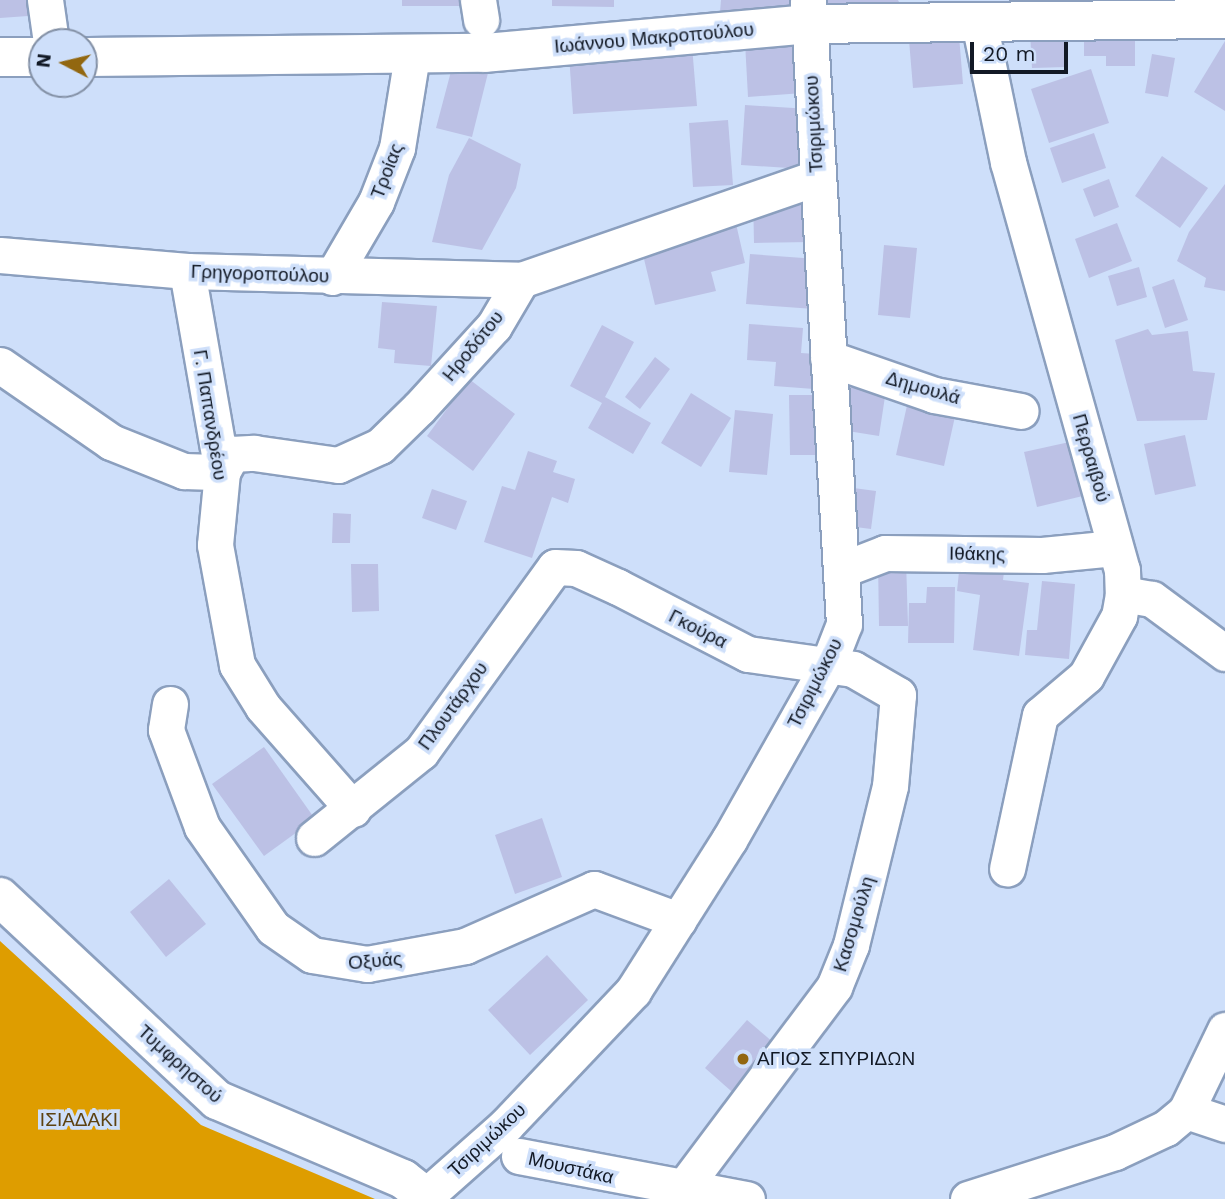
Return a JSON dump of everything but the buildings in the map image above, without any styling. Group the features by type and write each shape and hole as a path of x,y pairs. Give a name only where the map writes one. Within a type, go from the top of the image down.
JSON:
{"main road":[{"name":"Ιωάννου Μακροπούλου","path":"98,57 412,55 808,12 979,22 1220,12"},
{"path":"0,57 28,57"},
{"name":"Τυμφρηστού","path":"0,897 216,1100 428,1197"}],"street":[{"path":"45,0 49,28"},
{"name":"Τσιριμώκου","path":"428,1197 506,1125 625,1000 678,920 828,664 844,624 808,12"},
{"name":"Περραιβού","path":"979,22 1008,162 1115,548 1123,594 1119,616 1076,691 1040,715 1007,869"},
{"name":"Τροίας","path":"332,277 376,202 397,148 412,55"},
{"path":"521,280 816,178"},
{"name":"Γρηγοροπούλου","path":"0,255 187,271 521,280"},
{"name":"Γ. Παπανδρέου","path":"187,271 222,472 215,545 237,666 263,707 353,809"},
{"name":"Ηροδότου","path":"222,472 233,454 338,465 380,446 494,326 521,280"},
{"name":"Δημουλά","path":"828,359 934,395 1021,411"},
{"path":"0,366 145,459 200,475 222,472"},
{"name":"Ιθάκης","path":"841,570 885,552 1042,555 1115,548"},
{"name":"Πλουτάρχου","path":"314,838 421,752 546,576 555,567 576,568"},
{"name":"Γκούρα","path":"576,568 748,654 828,664 872,675 898,695"},
{"path":"1123,594 1152,599 1225,653"},
{"name":"Κασομούλη","path":"683,1188 834,988 851,945 890,786 898,695"},
{"name":"Οξυάς","path":"170,704 166,730 202,827 273,928 312,955 367,964 465,946 594,889 678,920"},
{"path":"968,1199 1115,1152 1176,1119 1225,1030"},
{"path":"1176,1119 1225,1124"},
{"name":"Μουστάκα","path":"519,1156 747,1199"}],"green space":[{"name":"ΙΣΙΑΔΑΚΙ","path":"0,941 201,1125 375,1199 0,1199"}],"place":[{"name":"ΑΓΙΟΣ ΣΠΥΡΙΔΩΝ","path":"743,1059"}]}
